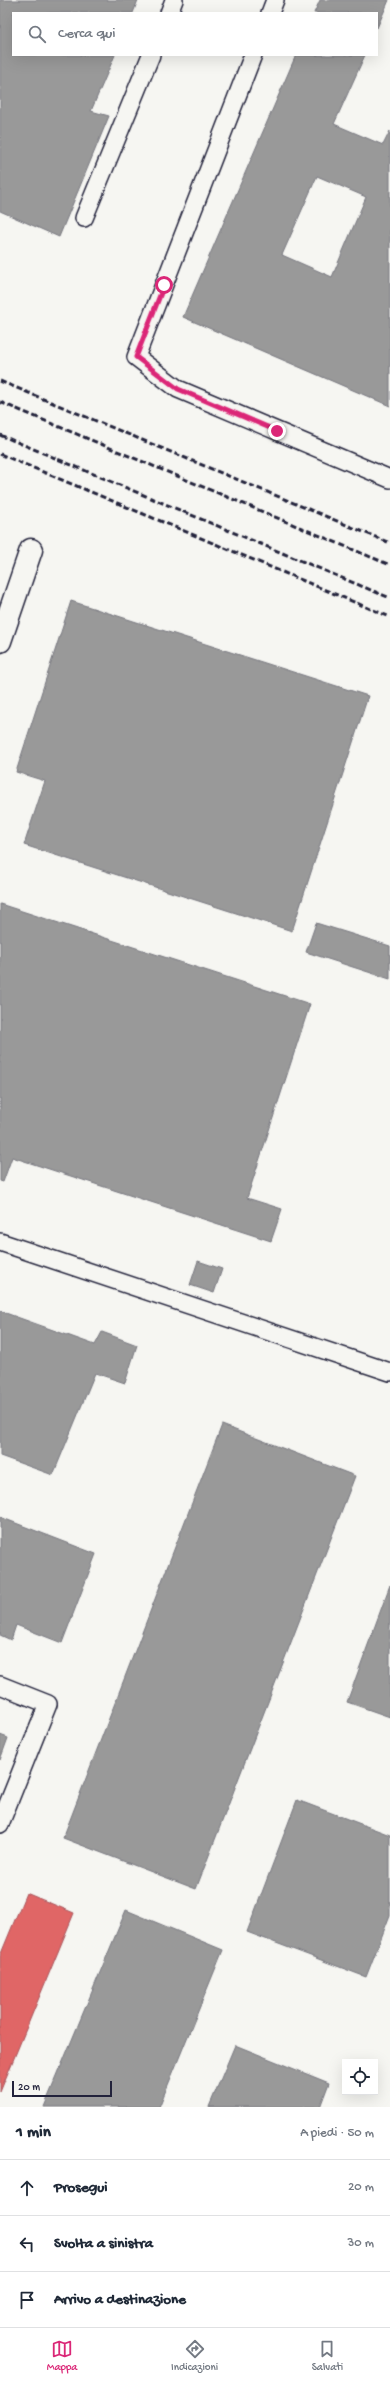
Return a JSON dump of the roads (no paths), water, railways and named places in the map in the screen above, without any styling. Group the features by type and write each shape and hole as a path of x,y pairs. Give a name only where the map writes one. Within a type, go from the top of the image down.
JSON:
{"street":[{"path":"0,641 31,550"}],"lane":[{"path":"168,12 174,0"},
{"path":"270,12 275,0"},
{"path":"84,218 151,56"},
{"path":"253,56 136,357 178,389 390,479"},
{"path":"0,1242 390,1372"},
{"path":"0,1685 48,1704 0,1824"}],"railway":[{"path":"0,381 390,543"},
{"path":"0,402 390,565"},
{"path":"0,435 390,598"},
{"path":"0,454 390,617"}]}
